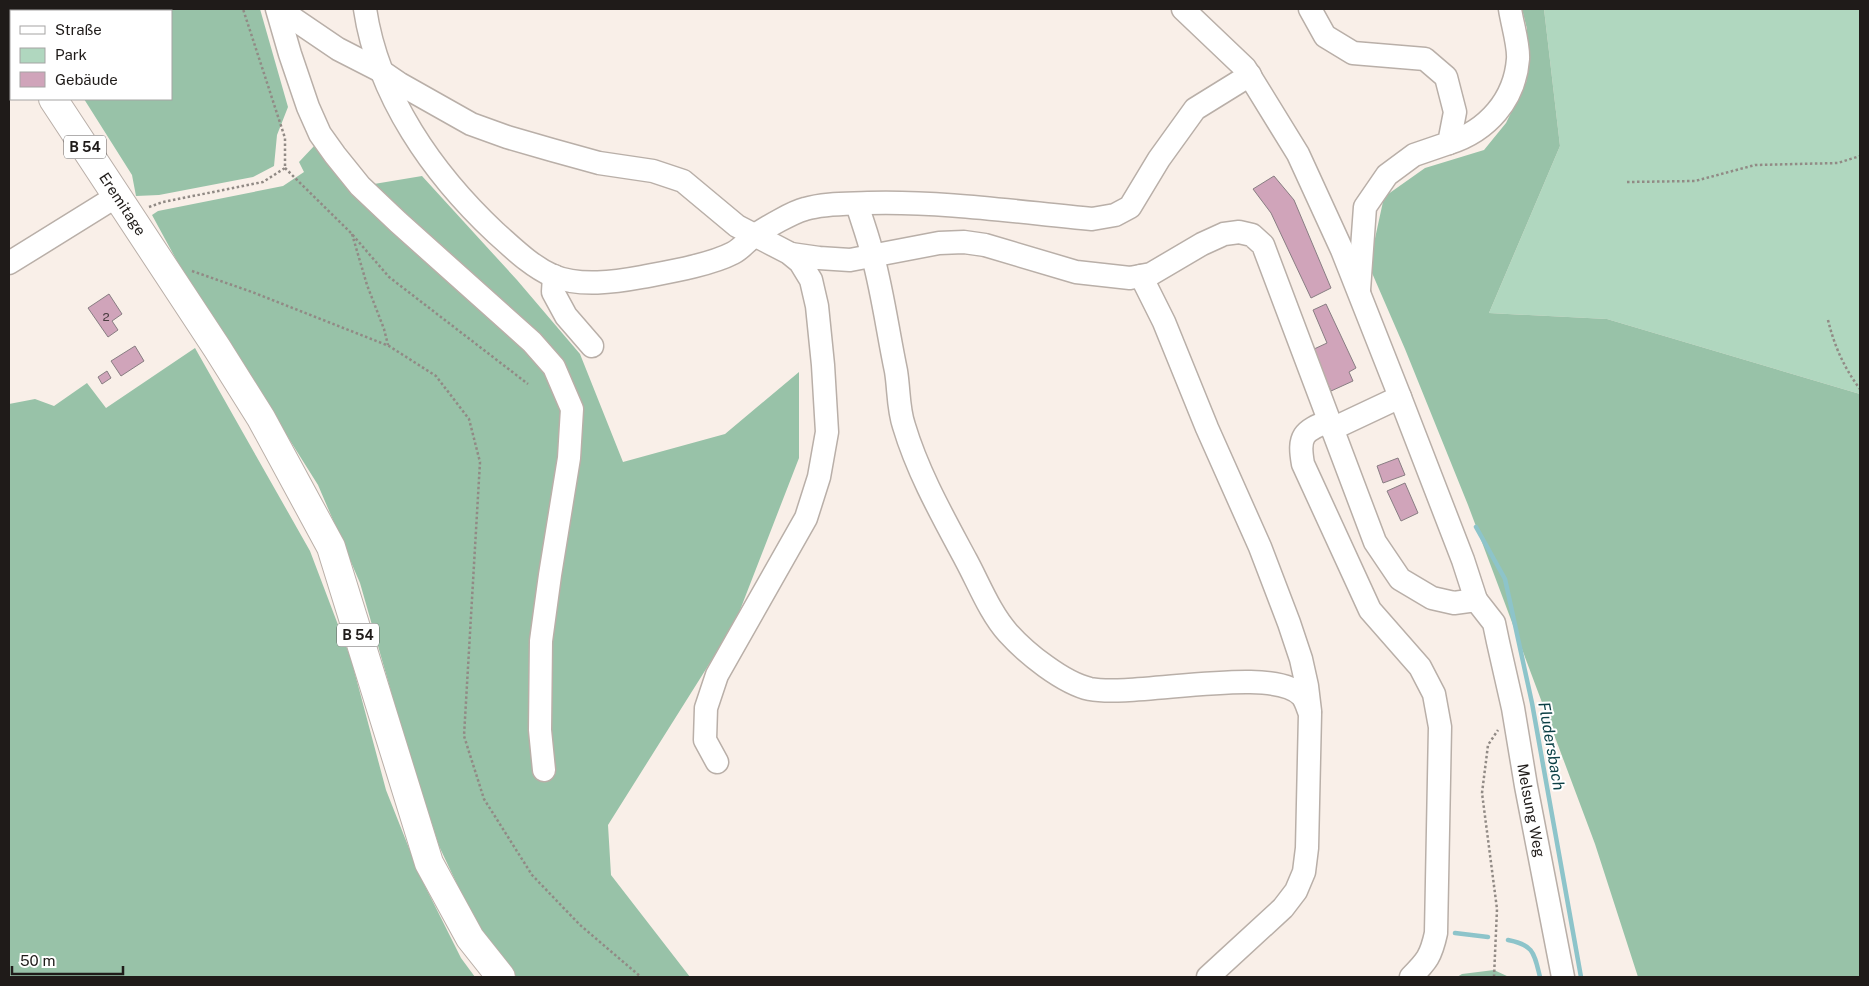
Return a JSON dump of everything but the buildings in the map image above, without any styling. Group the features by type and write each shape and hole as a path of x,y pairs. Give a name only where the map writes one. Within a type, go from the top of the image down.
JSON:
{"main road":[{"name":"Eremitage","path":"54,100 159,260"},
{"name":"B 54","path":"159,260 261,418 331,547 429,864 470,938 501,977"}],"street":[{"path":"278,9 338,49 381,71 400,84 471,124 507,137 599,163 653,171 683,181 737,226 777,245 791,254 800,262 811,280 817,306 827,432 819,478 806,518 717,675 706,708 705,740 717,762"},
{"path":"278,9 290,54 308,107 320,134 335,155 360,186 532,342 554,367 572,409 569,458 550,575 542,641 540,730 544,770"},
{"path":"365,9 381,71 397,108 419,143 448,182 483,221 522,257 554,276 582,282 612,281 651,275 706,262 734,253 754,235 805,209 890,203 944,205 1092,219 1115,215 1130,207 1159,159 1195,109 1250,76"},
{"path":"791,254 850,260 939,243 964,242 985,245 1076,272 1130,278 1151,274 1202,244 1224,234 1239,232 1252,235 1262,245 1375,542 1400,579 1432,598 1454,603 1476,600 1463,560 1342,250 1298,154 1245,68 1183,9"},
{"path":"1310,9 1325,36 1353,53 1424,59 1446,77 1455,112 1449,143"},
{"path":"1359,293 1365,207 1387,175 1414,156 1465,138 1492,118 1510,93 1518,58 1510,9"},
{"path":"857,204 873,257 898,385 903,424 918,465 946,523 1007,632 1056,674 1089,689 1124,691 1217,683 1259,682 1287,687 1302,696 1310,714"},
{"path":"9,263 123,205"},
{"path":"554,276 554,292 566,316 592,346"},
{"path":"1140,276 1164,322 1207,428 1240,499 1289,623 1301,659 1307,686 1310,714 1307,848 1304,872 1296,891 1282,908 1208,977"},
{"path":"1400,397 1331,425 1311,427 1304,436 1300,447 1303,464 1370,610 1420,667 1434,694 1440,727 1436,933 1432,952 1422,966 1410,977"},
{"name":"Melsung Weg","path":"1476,600 1494,623 1563,977"}],"path":[{"path":"243,9 285,138 285,168 352,233 389,276 528,384"},
{"path":"1627,182 1695,181 1755,165 1838,163 1860,156"},
{"path":"123,205 163,202 263,182 285,168"},
{"path":"352,233 367,285 389,346"},
{"path":"159,260 252,292 389,346 436,376 469,418 480,462 464,736 484,799 532,875 580,925 641,977"},
{"path":"1828,320 1834,345 1852,379 1860,389"},
{"path":"1494,977 1497,909 1482,793 1488,744 1512,708"}],"green space":[{"path":"260,9 288,107 277,135 274,166 253,177 159,195 136,196 132,175 85,100 172,100 172,10 18,10"},
{"path":"1522,9 1544,9 1560,146 1489,313 1607,319 1860,394 1860,977 1638,977 1595,844 1468,505 1369,266 1384,197 1425,168 1484,150 1506,123 1527,80 1527,29"},
{"path":"1544,9 1860,9 1860,394 1607,319 1489,313 1560,146"},
{"path":"315,145 350,188 422,176 517,280 580,354 623,462 725,434 799,372 799,458 735,623 608,825 611,875 690,977 517,977 505,965 472,916 439,846 400,723 360,583 318,485 177,261 152,215 158,211 283,186 304,172 299,162"},
{"path":"195,348 310,551 351,659 386,790 420,876 461,958 475,977 9,977 9,404 35,399 54,406 87,383 106,408"},
{"path":"1494,970 1509,977 1457,977 1462,974"}],"waterway":[{"name":"Fludersbach","path":"1476,527 1505,579 1532,703 1581,977"},
{"path":"1455,933 1488,937"},
{"path":"1508,940 1517,942 1532,951 1540,977"}]}
